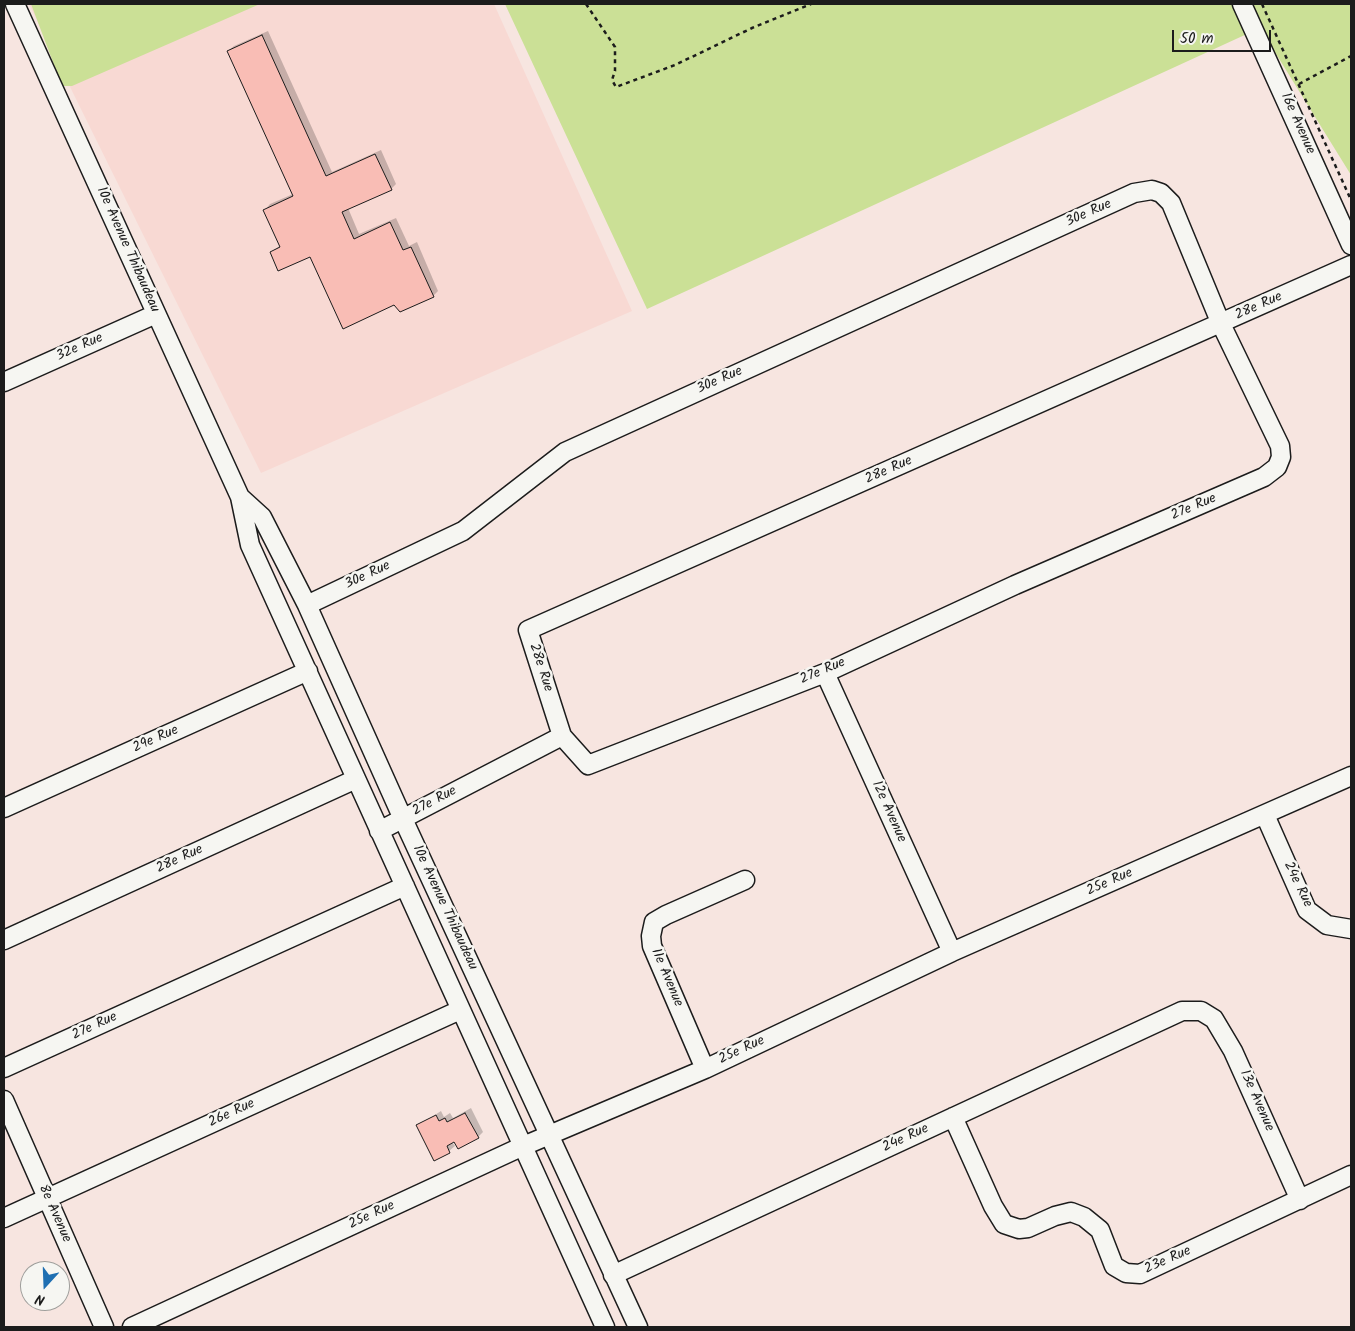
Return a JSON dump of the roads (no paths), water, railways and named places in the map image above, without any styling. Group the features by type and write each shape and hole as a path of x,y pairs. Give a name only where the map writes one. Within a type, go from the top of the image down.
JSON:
{"street":[{"name":"10e Avenue Thibaudeau","path":"15,4 240,496 250,545 521,1147 605,1327"},
{"name":"16e Avenue","path":"1242,4 1351,245"},
{"name":"30e Rue","path":"307,605 463,531 565,452 1134,193 1152,190 1161,193 1171,203 1221,324"},
{"name":"28e Rue","path":"562,736 528,630 1351,265"},
{"name":"32e Rue","path":"4,382 156,314"},
{"name":"27e Rue","path":"379,831 562,736 588,765 825,673 1015,585 1264,477 1277,467 1281,457 1280,446 1221,324"},
{"name":"10e Avenue Thibaudeau","path":"240,496 262,517 307,605 548,1136 638,1327"},
{"name":"29e Rue","path":"4,808 308,671"},
{"name":"12e Avenue","path":"825,673 952,952"},
{"name":"25e Rue","path":"132,1327 521,1147 705,1069 952,952 1351,776"},
{"name":"28e Rue","path":"4,940 356,779"},
{"name":"24e Rue","path":"1265,815 1307,910 1327,925 1351,929"},
{"name":"11e Avenue","path":"705,1069 652,946 651,936 654,922 744,880"},
{"name":"27e Rue","path":"4,1068 405,886"},
{"name":"26e Rue","path":"4,1218 460,1010"},
{"name":"24e Rue","path":"613,1275 1161,1020 1182,1011 1201,1011"},
{"name":"13e Avenue","path":"1201,1011 1214,1019 1233,1051 1300,1200"},
{"name":"8e Avenue","path":"4,1100 104,1327"},
{"name":"23e Rue","path":"953,1117 993,1206 1004,1224 1019,1229 1028,1228 1055,1216 1072,1212 1084,1217 1100,1230 1114,1266 1126,1273 1140,1274 1351,1175"}]}
